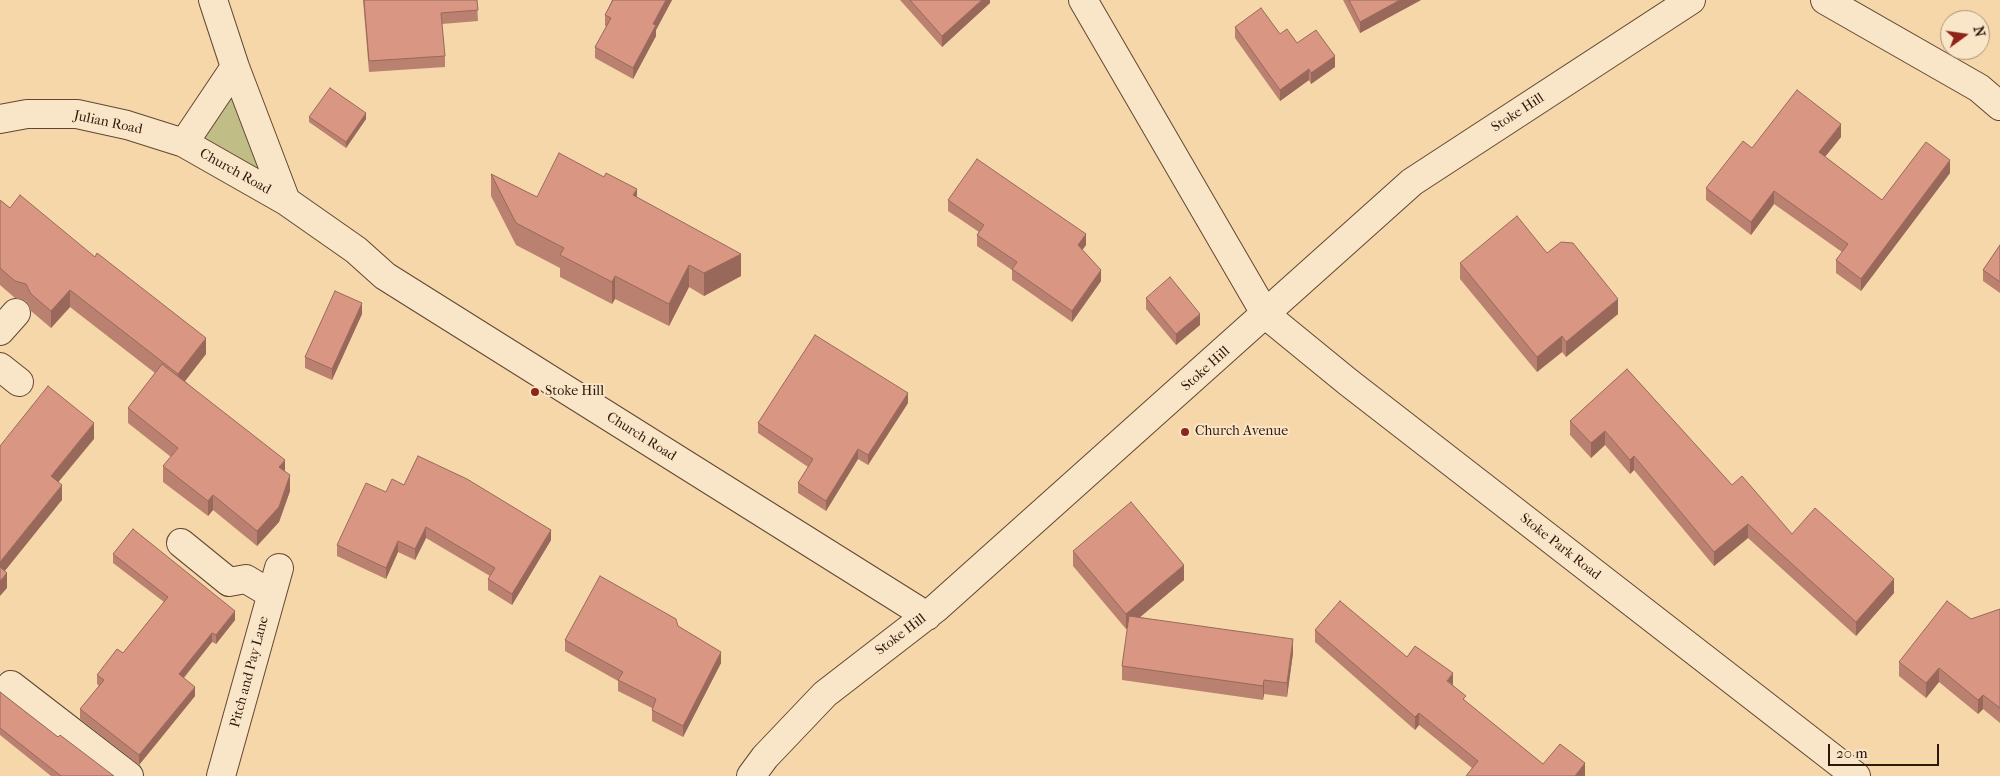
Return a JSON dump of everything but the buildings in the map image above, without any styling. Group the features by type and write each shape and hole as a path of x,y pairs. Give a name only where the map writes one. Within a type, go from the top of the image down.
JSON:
{"street":[{"name":"Church Road","path":"213,0 235,67 286,201"},
{"path":"1083,0 1266,315"},
{"name":"Stoke Hill","path":"751,776 765,757 826,694 927,616 1266,315 1412,182 1691,0"},
{"path":"1825,0 1979,88 2000,106"},
{"name":"Church Road","path":"235,67 184,143 286,201 356,250 384,276 927,616"},
{"name":"Julian Road","path":"0,119 27,114 77,114 127,125 184,143"},
{"name":"Stoke Park Road","path":"1266,315 1363,394 1856,776"},
{"path":"181,543 229,582 246,579 271,594"},
{"name":"Pitch and Pay Lane","path":"221,776 279,568"},
{"path":"11,685 129,776"}],"shaded area":[{"path":"235,94 263,179 202,142"}],"place":[{"name":"Stoke Hill","path":"535,392"},
{"name":"Church Avenue","path":"1185,432"}]}
